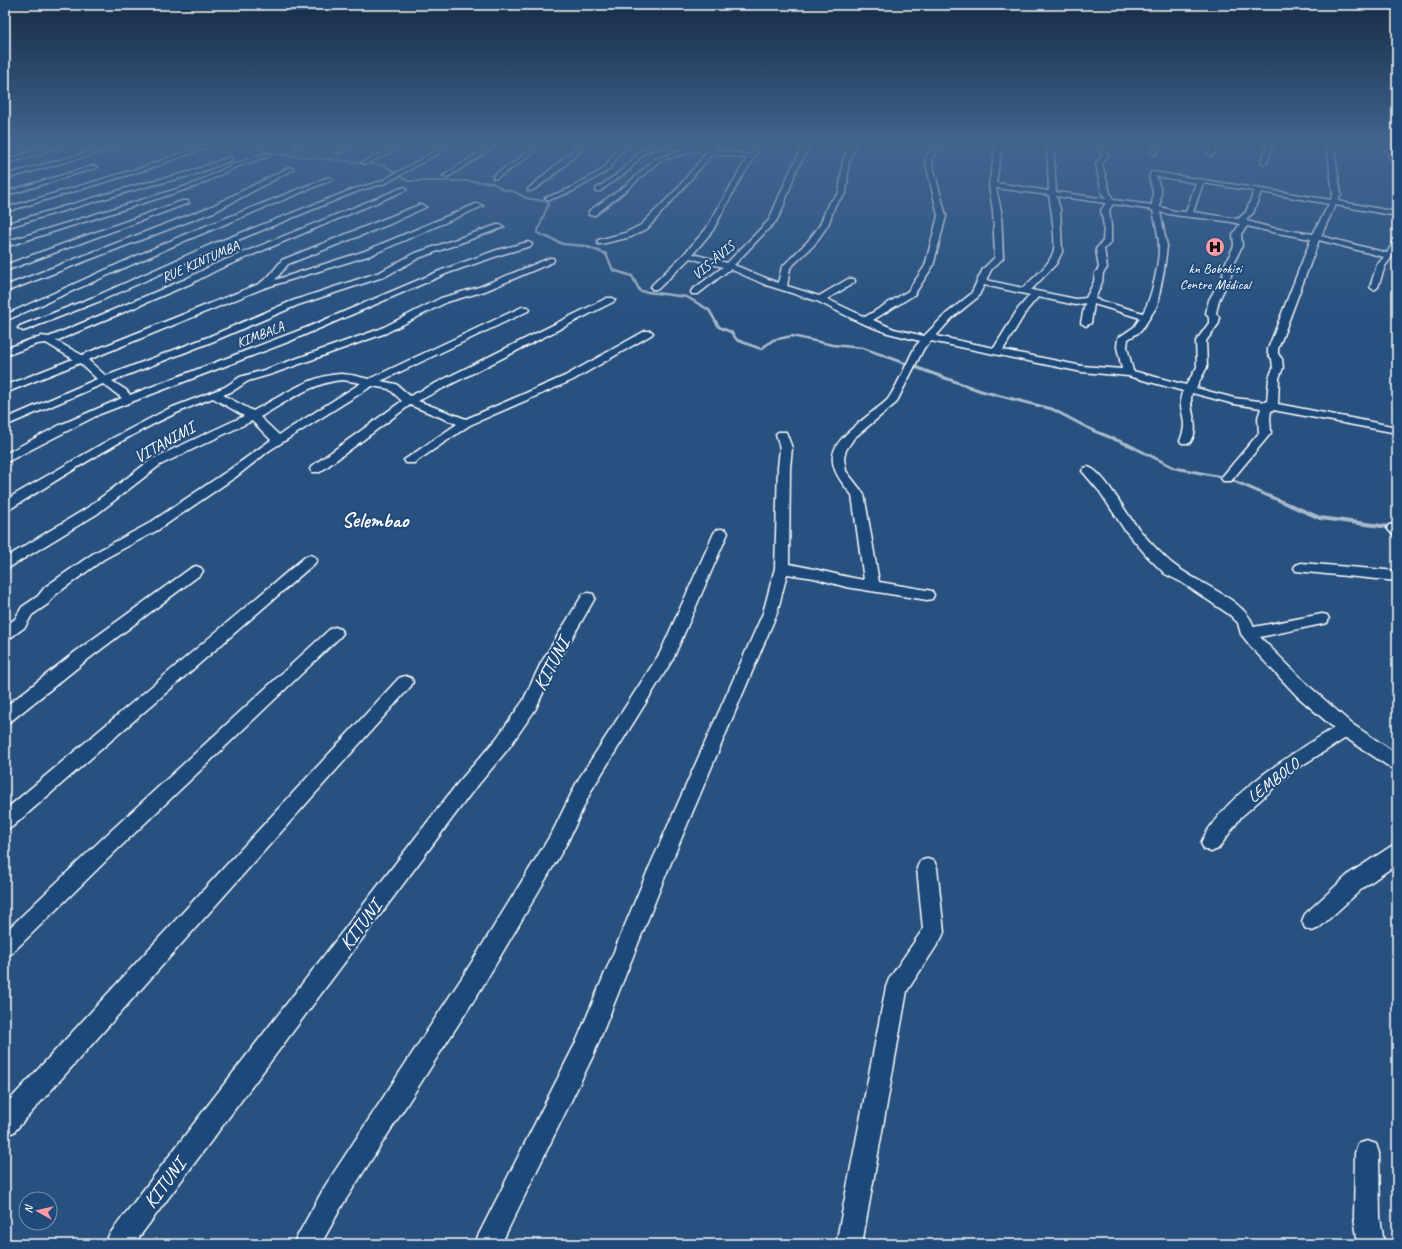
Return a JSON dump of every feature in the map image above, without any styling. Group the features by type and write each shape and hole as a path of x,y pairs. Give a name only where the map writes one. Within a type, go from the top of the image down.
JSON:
{"street":[{"path":"5,210 28,203"},
{"path":"5,226 81,203"},
{"path":"5,245 137,203"},
{"path":"5,268 184,203"},
{"path":"5,289 103,250 213,209 224,203"},
{"path":"5,318 184,238 269,203"},
{"path":"23,328 97,299 220,244 323,203"},
{"name":"RUE KINTUMBA","path":"5,354 35,342 49,340 190,281 216,267 368,203"},
{"path":"592,213 605,203"},
{"path":"601,242 628,235 644,227 666,203"},
{"path":"655,287 688,255 709,230 725,203"},
{"name":"VIS-ÀVIS","path":"694,292 729,266 775,216 780,203"},
{"path":"782,287 786,267 811,244 824,225 833,203"},
{"path":"864,321 880,313 911,293 928,266 942,216 939,203"},
{"path":"872,585 858,494 846,482 840,471 838,458 840,450 850,436 892,401 904,376 925,341 949,316 975,295 987,269 1000,257 996,203"},
{"path":"1026,291 1052,262 1058,252 1054,203"},
{"path":"1086,323 1090,300 1098,282 1099,273 1103,268 1100,249 1108,242 1106,230 1108,223 1105,210 1110,203"},
{"path":"1121,203 1156,208 1173,213 1221,218 1244,224 1316,237 1389,256"},
{"path":"1128,373 1122,347 1123,338 1138,329 1144,316 1152,306 1160,270 1163,246 1156,203"},
{"path":"1189,214 1193,203"},
{"path":"1244,224 1242,219 1249,213 1253,203"},
{"path":"1272,406 1274,378 1278,368 1277,359 1273,354 1273,349 1316,237 1333,203"},
{"path":"1335,203 1397,214"},
{"path":"5,390 262,286 368,253 479,206"},
{"path":"262,286 272,278 285,262 422,207"},
{"path":"1186,441 1190,428 1186,401 1188,389 1202,367 1201,341 1214,323 1214,318 1211,313 1214,300 1227,275 1228,266 1238,246 1237,234 1244,224"},
{"path":"5,423 104,380 211,339 295,303 383,274 416,256 500,227"},
{"path":"1374,286 1381,265 1397,243"},
{"name":"KIMBALA","path":"5,459 64,427 128,399 311,329 451,270 500,252 528,244"},
{"path":"688,255 729,266 782,287 820,299 864,321 925,341 997,352 1082,369 1128,373 1234,401 1272,406 1397,430"},
{"path":"5,506 142,426 189,403 228,389 244,378 268,372 383,331 444,300 482,289 550,260"},
{"path":"820,299 851,281"},
{"path":"981,282 1076,302 1090,300 1144,316"},
{"path":"997,352 1023,309 1036,293"},
{"path":"316,469 409,401 610,300"},
{"path":"5,634 20,623 27,611 43,600 50,591 100,556 154,527 278,440 372,381 525,309"},
{"path":"5,318 49,340 81,359 104,380 122,392 128,399"},
{"path":"410,460 466,423 568,378 648,333"},
{"name":"VITANIMI","path":"5,564 92,511 156,462 253,416 304,388 329,378 343,377 372,381"},
{"path":"372,381 392,386 409,401 466,423"},
{"path":"214,394 253,416 278,440"},
{"path":"1227,478 1265,433 1264,418 1266,409 1272,406"},
{"path":"487,1244 585,1048 652,884 770,613 782,568 784,468 786,448 782,434"},
{"path":"1088,471 1106,490 1129,526 1170,571 1186,579 1235,611 1245,621 1249,634 1257,644 1303,692 1346,729 1397,763"},
{"path":"1397,527 1394,528 1397,531"},
{"path":"306,1244 334,1195 473,981 560,837 584,786 667,655 721,533"},
{"path":"5,820 310,560"},
{"path":"782,568 814,573 846,582 927,595"},
{"path":"1301,568 1397,576"},
{"path":"5,716 81,656 196,571"},
{"name":"KITUNI","path":"118,1244 213,1117 463,790 502,744 529,705 547,667 588,598"},
{"path":"5,618 20,623"},
{"path":"1249,634 1322,619"},
{"path":"5,946 110,844 335,632"},
{"path":"5,1123 405,682"},
{"name":"LEMBOLO","path":"1211,843 1234,811 1287,766 1346,729"},
{"path":"1312,921 1357,880 1397,853"},
{"path":"849,1244 897,987 934,932 927,868"},
{"path":"1367,1153 1367,1217 1371,1244"}],"waterway":[{"path":"549,203 537,233 549,238"},
{"path":"547,237 563,244 585,246 606,254 613,270 632,276 640,291 687,297 709,310 719,327 731,332 737,340 761,349 773,340 792,336 833,345 863,348 885,356"},
{"path":"882,355 981,391 1052,409 1092,430 1129,445 1175,468 1227,478 1292,506"},
{"path":"1290,505 1320,518 1397,528"}],"place":[{"name":"kn Bobokisi Centre Médical","path":"1215,247"}],"district":[{"name":"Selembao","path":"375,520"}]}
